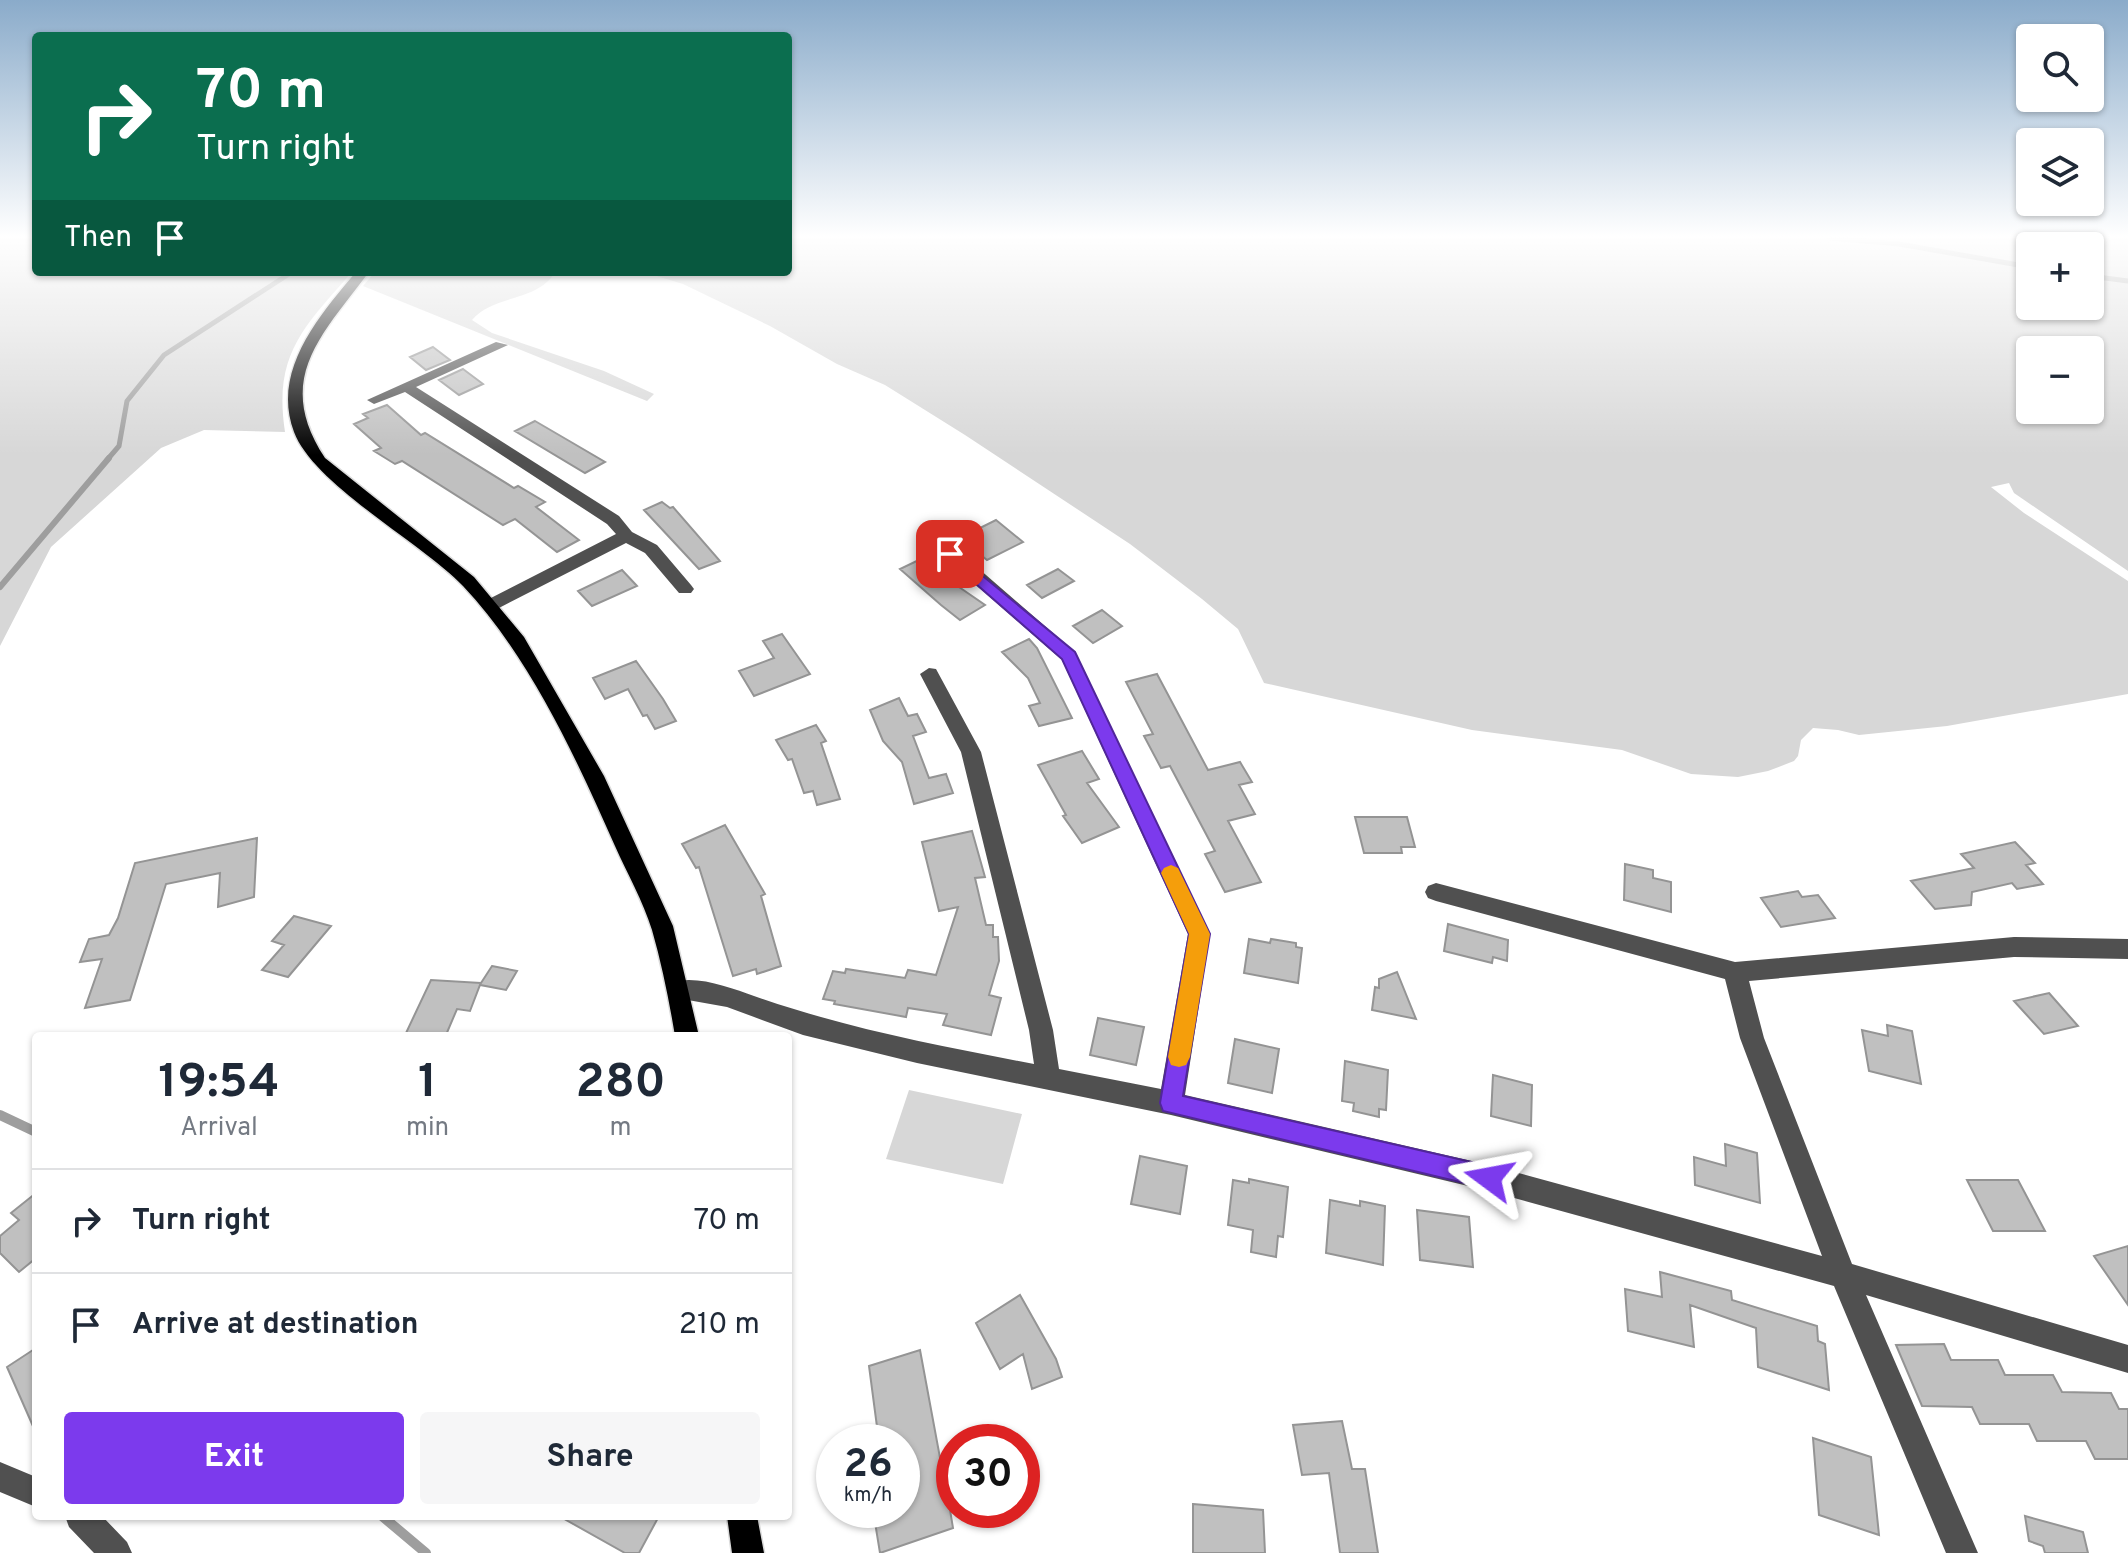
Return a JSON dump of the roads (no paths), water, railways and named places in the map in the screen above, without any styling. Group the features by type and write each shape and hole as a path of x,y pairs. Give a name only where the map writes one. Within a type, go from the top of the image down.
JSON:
{"main road":[{"path":"332,310 312,336 301,357 295,399 305,444 319,461 433,551 491,605 518,641 594,776 662,926 686,1032"},
{"path":"743,1520 748,1553"}],"street":[{"path":"374,400 501,345"},
{"path":"407,387 602,512 626,536 651,549 685,589"},
{"path":"927,533 1069,656 1199,934 1171,1103"},
{"path":"491,605 626,536"},
{"path":"929,674 971,752 1041,1030 1048,1078"},
{"path":"1436,892 1735,972 2014,947 2128,949"},
{"path":"1735,972 1752,1038 1843,1275 1962,1553"},
{"path":"679,990 739,1000 803,1024 903,1049 1171,1103 1489,1178 1843,1275 2128,1359"},
{"path":"0,1477 32,1490"},
{"path":"84,1520 116,1553"}],"waterway":[{"path":"107,460 119,446 127,401 164,355 233,310"},
{"path":"0,587 109,458"},
{"path":"0,1115 32,1130"},
{"path":"387,1520 426,1553"}]}
